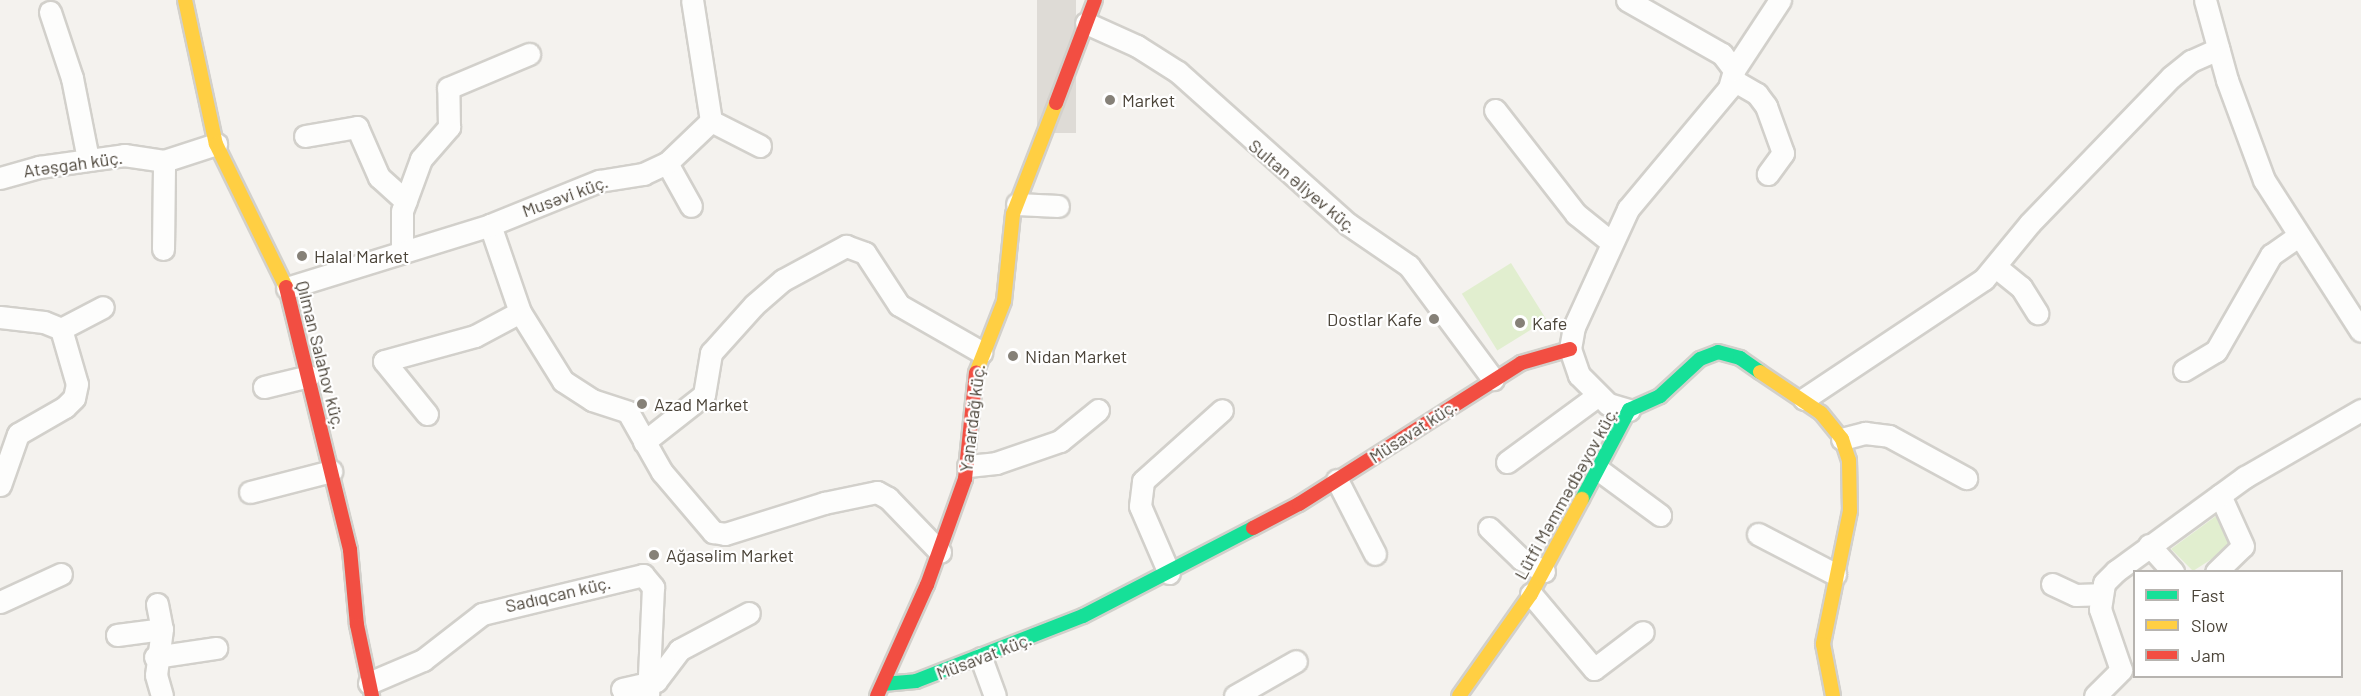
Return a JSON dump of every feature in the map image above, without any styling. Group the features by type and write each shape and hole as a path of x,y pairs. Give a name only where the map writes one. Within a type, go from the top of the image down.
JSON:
{"street":[{"name":"Qılman Salahov küç.","path":"185,0 216,144 287,288 354,570 357,625 370,689"},
{"path":"692,0 711,121 760,146"},
{"name":"Yanardağ küç.","path":"880,690 940,552 968,466 981,352 1004,301 1009,230 1095,0"},
{"path":"1627,0 1722,54 1733,75 1766,106 1783,153 1768,174"},
{"path":"1629,410 1597,396 1579,375 1570,349 1574,327 1611,242 1642,188 1733,75 1780,0"},
{"path":"2205,0 2218,49 2264,180 2361,331"},
{"path":"50,12 72,78 88,159"},
{"name":"Sultan Əliyev küç.","path":"1086,23 1137,46 1178,72 1348,224 1409,266 1493,380"},
{"path":"1804,399 1996,267 2030,223 2171,77 2191,60 2218,49"},
{"path":"402,250 402,211 421,159 449,127 448,88 529,54"},
{"path":"1495,110 1576,214 1611,242"},
{"name":"Musəvi küç.","path":"287,288 402,250 490,225 599,181 643,174 667,163 711,121"},
{"path":"305,136 357,127 379,177 406,201"},
{"name":"Atəşgah küç.","path":"0,178 88,159 124,155 164,161 216,144"},
{"path":"163,249 164,161"},
{"path":"667,163 692,206"},
{"path":"1017,204 1058,206"},
{"path":"490,225 520,312 563,381 592,400 628,412 672,486 713,532 725,534 877,492 888,498 940,552"},
{"path":"2184,370 2221,346 2271,255 2298,236"},
{"path":"644,442 704,395 711,353 761,298 783,280 846,246 866,253 899,304 981,352"},
{"path":"1996,267 2021,288 2037,313"},
{"path":"61,329 103,307"},
{"path":"427,414 384,361 475,336 520,312"},
{"path":"0,317 44,322 61,329"},
{"path":"0,485 18,434 74,398 77,384 61,329"},
{"name":"Müsavat küç.","path":"880,690 906,684 981,658 1083,616 1169,573 1337,480 1493,380 1534,357 1570,349"},
{"name":"Lütfi Məmmədbəyov küç.","path":"1459,696 1544,571 1629,410 1660,396 1700,358 1718,352 1740,358 1804,399 1842,439"},
{"path":"264,387 309,376"},
{"path":"1507,462 1597,396"},
{"path":"968,466 996,463 1060,441 1098,410"},
{"path":"1169,573 1140,506 1143,481 1222,410"},
{"path":"2100,594 2116,571 2149,545 2220,495 2361,410"},
{"path":"1833,696 1823,644 1852,493 1842,439 1865,433 1889,436 1966,478"},
{"path":"1599,470 1660,515"},
{"path":"250,492 331,471"},
{"path":"1337,480 1375,554"},
{"path":"2218,570 2243,546 2220,495"},
{"path":"1489,528 1521,559 1544,571"},
{"path":"1758,534 1835,574"},
{"path":"2149,545 2171,570"},
{"path":"0,602 61,574"},
{"name":"Sadıqcan küç.","path":"370,689 423,660 482,614 643,575 653,587 648,690"},
{"path":"2052,584 2076,595 2100,594"},
{"path":"1530,594 1594,669 1643,632"},
{"path":"2095,696 2121,670 2100,594"},
{"path":"157,604 162,629 155,657 162,696"},
{"path":"622,688 648,690 680,650 749,613"},
{"path":"117,635 162,629"},
{"path":"155,657 216,648"},
{"path":"981,658 995,696"},
{"path":"1235,696 1296,661"}],"green space":[{"path":"1511,263 1547,320 1497,351 1462,294"},
{"path":"2216,516 2232,546 2195,570 2171,549"}],"building":[{"path":"1037,0 1076,0 1076,133 1037,133"}],"traffic: fast":[{"path":"1582,499 1629,410 1660,396 1700,359 1718,352 1740,358 1760,372"},
{"path":"883,684 916,681 1083,616 1253,528"}],"traffic: slow":[{"path":"185,0 216,144 286,287"},
{"path":"976,373 1004,301 1013,214 1056,103"},
{"path":"1760,372 1821,413 1842,439 1849,460 1850,511 1823,644 1833,696"},
{"path":"1459,696 1531,594 1582,499"}],"traffic: jam":[{"path":"1056,103 1095,0"},
{"path":"286,287 350,550 357,625 372,696"},
{"path":"1253,528 1299,504 1521,363 1570,349"},
{"path":"877,696 927,585 965,479 976,373"}],"place":[{"name":"Market","path":"1110,100"},
{"name":"Halal Market","path":"302,256"},
{"name":"Dostlar Kafe","path":"1434,319"},
{"name":"Kafe","path":"1520,323"},
{"name":"Nidan Market","path":"1013,356"},
{"name":"Azad Market","path":"642,404"},
{"name":"Ağasəlim Market","path":"654,555"}]}
